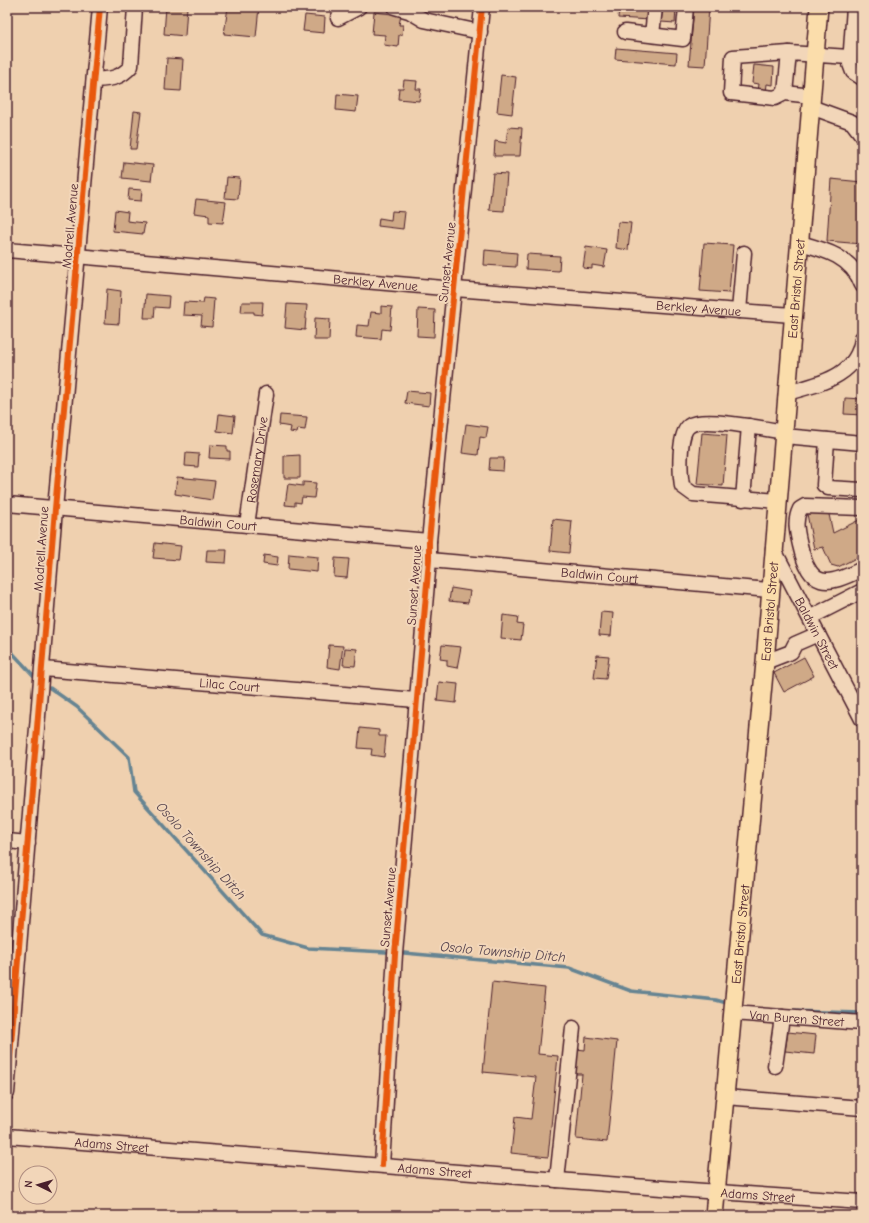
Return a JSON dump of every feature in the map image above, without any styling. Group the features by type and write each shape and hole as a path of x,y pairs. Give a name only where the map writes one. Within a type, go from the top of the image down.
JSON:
{"main road":[{"name":"East Bristol Street","path":"714,1216 765,662 784,434 792,315 800,243 819,7"}],"street":[{"name":"Modrell Avenue","path":"7,1093 55,509 79,256 100,7"},
{"path":"94,80 118,78 125,74 131,66 135,7"},
{"path":"338,18 359,7"},
{"path":"395,7 409,11 424,20 480,32"},
{"name":"Sunset Avenue","path":"382,1165 395,954 429,560 429,541 482,7"},
{"path":"652,35 655,7"},
{"path":"625,32 682,39 686,7"},
{"path":"854,7 850,53 853,72 862,78"},
{"path":"850,53 816,49 789,53 733,57 731,93 775,98 786,94 812,102 852,122 862,134"},
{"path":"786,94 789,53"},
{"path":"800,243 826,250 842,258 859,276 862,285"},
{"name":"Berkley Avenue","path":"7,250 455,289 792,315"},
{"path":"739,311 744,253"},
{"path":"787,393 832,380 853,363 861,346 862,338"},
{"name":"Rosemary Drive","path":"247,525 266,394"},
{"path":"778,501 693,494 682,486 680,474 683,434 689,426 700,422 749,426 784,434 862,444"},
{"path":"743,499 749,426"},
{"path":"827,440 824,484 828,488 862,490"},
{"name":"Baldwin Court","path":"7,504 429,541"},
{"path":"860,574 840,580 830,581 821,580 813,576 804,561 796,522 800,509 805,506 862,508"},
{"path":"776,520 796,522"},
{"name":"Baldwin Street","path":"774,548 862,718"},
{"name":"Baldwin Court","path":"429,560 770,590"},
{"path":"811,617 862,591"},
{"path":"765,662 791,652 795,644 818,634"},
{"name":"Lilac Court","path":"43,669 416,700"},
{"path":"7,841 28,843"},
{"name":"Van Buren Street","path":"732,1013 862,1023"},
{"path":"775,1066 782,1017"},
{"path":"557,1180 573,1028"},
{"path":"725,1097 862,1108"},
{"name":"Adams Street","path":"7,1136 557,1180 862,1202"}],"building":[{"path":"166,7 187,7 185,36 164,34"},
{"path":"228,7 259,7 256,37 224,34"},
{"path":"619,7 651,7 650,20 618,18"},
{"path":"663,7 676,7 675,23 661,22"},
{"path":"694,7 709,7 705,66 689,65"},
{"path":"374,12 401,15 399,25 403,25 402,35 399,35 398,47 384,45 385,35 372,34"},
{"path":"305,15 325,17 324,33 303,31"},
{"path":"616,48 677,53 676,64 615,59"},
{"path":"167,58 183,59 181,91 165,90"},
{"path":"754,65 774,67 773,85 767,84 766,92 758,91 759,84 752,83"},
{"path":"501,75 516,77 512,114 497,112"},
{"path":"404,80 417,81 416,89 421,89 419,101 398,99 399,88 403,88"},
{"path":"337,94 358,96 356,112 336,110"},
{"path":"134,111 141,112 136,149 130,149"},
{"path":"508,127 522,128 520,156 494,156 495,141 506,143"},
{"path":"124,162 153,165 151,181 122,178"},
{"path":"493,173 507,174 504,211 489,210"},
{"path":"227,177 240,178 238,199 225,198"},
{"path":"831,179 862,182 862,244 827,241"},
{"path":"129,189 142,190 141,201 128,200"},
{"path":"196,199 226,202 223,223 209,222 209,215 194,213"},
{"path":"115,210 128,212 127,221 145,223 143,234 113,231"},
{"path":"392,211 405,212 403,229 378,226 379,218 391,220"},
{"path":"618,222 631,223 628,250 616,248"},
{"path":"704,243 733,245 729,293 700,291"},
{"path":"586,247 607,250 604,267 592,265 592,269 583,268"},
{"path":"485,250 517,253 516,267 484,265"},
{"path":"527,254 560,256 559,271 526,269"},
{"path":"107,289 121,291 119,324 105,323"},
{"path":"146,294 169,296 168,308 155,307 154,318 144,318"},
{"path":"204,298 214,299 212,327 201,326 202,316 183,315 184,302 203,303"},
{"path":"242,302 263,302 262,315 254,314 254,312 241,312"},
{"path":"287,304 307,305 305,330 285,328"},
{"path":"381,306 392,307 390,330 382,329 381,339 356,337 357,325 369,326 371,312 381,313"},
{"path":"418,309 435,310 434,337 417,336"},
{"path":"315,318 330,319 329,340 314,340"},
{"path":"407,391 430,393 429,406 405,403"},
{"path":"845,398 862,399 862,415 844,414"},
{"path":"219,414 235,416 233,433 217,431"},
{"path":"280,415 307,417 305,430 298,429 297,433 290,432 291,427 279,425"},
{"path":"466,424 488,427 486,438 480,437 478,455 462,453"},
{"path":"702,433 727,435 723,486 697,484"},
{"path":"210,445 227,446 227,451 230,451 230,459 209,458"},
{"path":"186,453 199,454 198,467 185,466"},
{"path":"300,455 300,478 284,478 284,456"},
{"path":"490,458 504,458 503,471 489,470"},
{"path":"177,477 215,481 212,500 175,494"},
{"path":"303,482 316,483 314,498 302,497 301,503 295,502 295,506 285,505 288,484 303,486"},
{"path":"828,510 833,533 859,520 862,526 862,555 838,567 831,565 823,547 814,549 807,514"},
{"path":"553,519 572,521 569,553 550,551"},
{"path":"155,543 181,546 179,560 153,558"},
{"path":"207,550 227,550 226,563 206,562"},
{"path":"289,554 318,557 317,572 288,569"},
{"path":"264,555 278,557 277,566 263,564"},
{"path":"335,558 349,559 347,578 334,577"},
{"path":"451,588 470,591 468,603 449,601"},
{"path":"601,612 613,613 611,636 599,635"},
{"path":"503,615 518,617 517,624 523,625 521,640 501,638"},
{"path":"329,645 343,646 340,669 327,667"},
{"path":"442,645 461,647 457,668 447,666 447,660 440,659"},
{"path":"345,648 357,649 355,666 343,665"},
{"path":"597,655 609,656 606,679 594,678"},
{"path":"804,657 814,676 784,692 774,673"},
{"path":"439,682 458,684 456,703 437,701"},
{"path":"360,728 379,730 379,736 386,736 384,757 371,755 372,749 358,748"},
{"path":"492,982 545,988 538,1054 558,1056 548,1157 511,1153 515,1117 531,1119 536,1077 483,1072"},
{"path":"788,1032 816,1035 814,1054 785,1051"},
{"path":"586,1037 617,1041 607,1142 576,1139 582,1074 574,1074 577,1049 585,1050"}],"waterway":[{"name":"Osolo Township Ditch","path":"7,647 34,676"},
{"name":"Osolo Township Ditch","path":"50,688 77,707 129,757 134,792 262,935 308,948 386,952"},
{"name":"Osolo Township Ditch","path":"404,953 569,968 631,991 716,1000 730,1004"},
{"path":"789,1011 862,1013"}],"cycle path":[{"path":"7,1093 55,509 100,7"},
{"path":"382,1165 395,954 429,560 429,541 482,7"}]}
